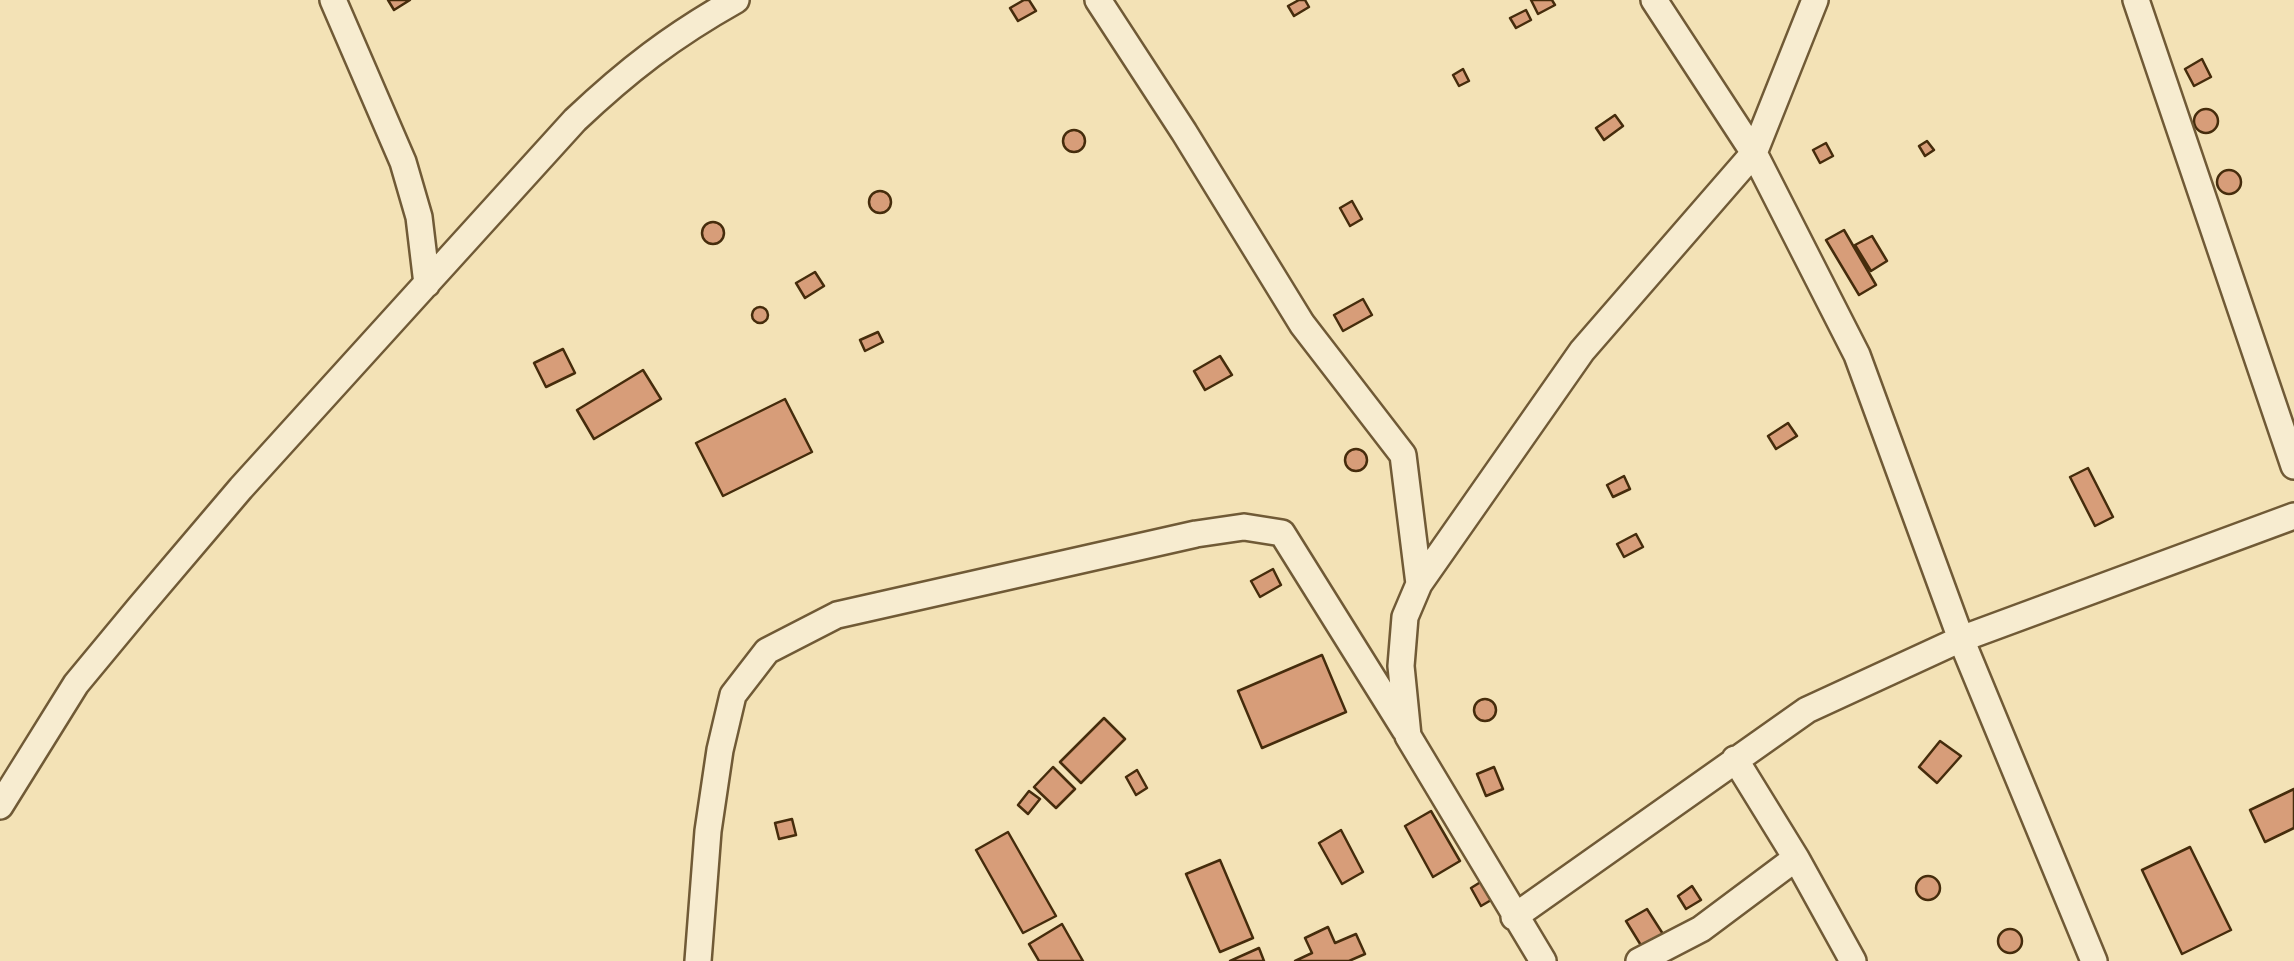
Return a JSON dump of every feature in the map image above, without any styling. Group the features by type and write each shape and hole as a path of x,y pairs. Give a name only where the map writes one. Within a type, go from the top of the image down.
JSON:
{"street":[{"path":"334,0 404,162 419,218 427,284"},
{"path":"0,806 76,684 114,638 241,488 575,120 628,70 736,0"},
{"path":"1098,0 1302,324 1403,455 1419,584"},
{"path":"1654,0 1754,153 1857,355 1961,639 2094,961"},
{"path":"1408,736 1400,666 1405,617 1419,584 1582,351 1754,153 1816,0"},
{"path":"2136,0 2294,466"},
{"path":"1514,917 1807,710 1961,639 2294,516"},
{"path":"698,961 708,831 720,750 734,695 767,651 838,615 1196,534 1244,528 1282,533 1544,961"},
{"path":"1734,759 1796,858 1853,961"},
{"path":"1639,961 1701,929 1796,858"}],"building":[{"path":"388,0 410,0 394,10"},
{"path":"1029,0 1036,11 1018,21 1010,8"},
{"path":"1305,0 1309,7 1294,16 1288,6"},
{"path":"1531,0 1552,0 1555,5 1538,14"},
{"path":"1526,10 1531,20 1516,28 1510,18"},
{"path":"2202,59 2211,77 2194,86 2185,69"},
{"path":"1463,69 1469,81 1459,86 1453,75"},
{"path":"2206,109 2218,121 2206,133 2194,121"},
{"path":"1615,115 1623,126 1604,140 1596,128"},
{"path":"1074,130 1082,133 1082,149 1074,152 1066,149 1063,141 1066,133"},
{"path":"1927,141 1934,150 1925,156 1919,146"},
{"path":"1826,143 1833,156 1820,163 1813,150"},
{"path":"2229,170 2241,182 2229,194 2217,182"},
{"path":"876,191 884,191 891,202 884,213 876,213 869,206 869,198"},
{"path":"1352,201 1362,219 1350,226 1340,208"},
{"path":"709,222 717,222 724,233 717,244 709,244 702,237 702,229"},
{"path":"1844,230 1876,285 1859,295 1826,240"},
{"path":"1872,236 1887,261 1871,271 1855,245"},
{"path":"815,272 824,286 805,298 796,283"},
{"path":"1363,299 1372,315 1343,331 1334,315"},
{"path":"760,307 768,315 760,323 752,315"},
{"path":"878,332 883,342 865,351 860,340"},
{"path":"563,349 575,373 546,387 534,363"},
{"path":"1220,356 1232,375 1205,390 1194,371"},
{"path":"643,370 661,399 594,439 577,410"},
{"path":"785,399 812,452 723,496 696,443"},
{"path":"1788,423 1797,436 1776,449 1768,436"},
{"path":"1356,449 1364,452 1364,468 1356,471 1348,468 1345,460 1348,452"},
{"path":"2088,468 2113,517 2095,526 2070,477"},
{"path":"1624,476 1630,489 1613,497 1607,485"},
{"path":"1636,534 1643,547 1624,557 1617,544"},
{"path":"1273,569 1281,585 1260,597 1251,581"},
{"path":"1322,655 1346,712 1262,748 1238,691"},
{"path":"1481,699 1489,699 1496,710 1489,721 1481,721 1474,714 1474,706"},
{"path":"1104,718 1125,739 1081,783 1060,762"},
{"path":"1940,741 1961,756 1937,783 1919,767"},
{"path":"1053,767 1075,789 1056,808 1034,787"},
{"path":"1494,767 1503,789 1486,796 1477,774"},
{"path":"1137,770 1147,788 1136,795 1126,777"},
{"path":"2294,789 2294,828 2265,842 2250,810"},
{"path":"1029,791 1040,799 1028,814 1018,805"},
{"path":"1431,811 1460,861 1433,877 1405,826"},
{"path":"792,819 796,835 779,839 775,823"},
{"path":"1341,830 1363,872 1342,884 1319,843"},
{"path":"1008,832 1056,916 1023,933 976,850"},
{"path":"2190,847 2231,930 2182,954 2142,870"},
{"path":"1220,860 1253,938 1220,952 1186,874"},
{"path":"1928,876 1937,879 1937,897 1928,900 1919,897 1916,888 1919,879"},
{"path":"1487,878 1498,896 1481,906 1471,888"},
{"path":"1692,886 1701,900 1686,909 1678,896"},
{"path":"1647,909 1663,934 1642,947 1626,921"},
{"path":"1062,924 1083,961 1039,961 1029,944"},
{"path":"1328,927 1335,943 1356,934 1365,954 1349,961 1295,961 1312,953 1305,938"},
{"path":"2010,929 2019,932 2019,950 2010,953 2001,950 1998,941 2001,932"},
{"path":"1259,948 1264,961 1230,961"}]}
